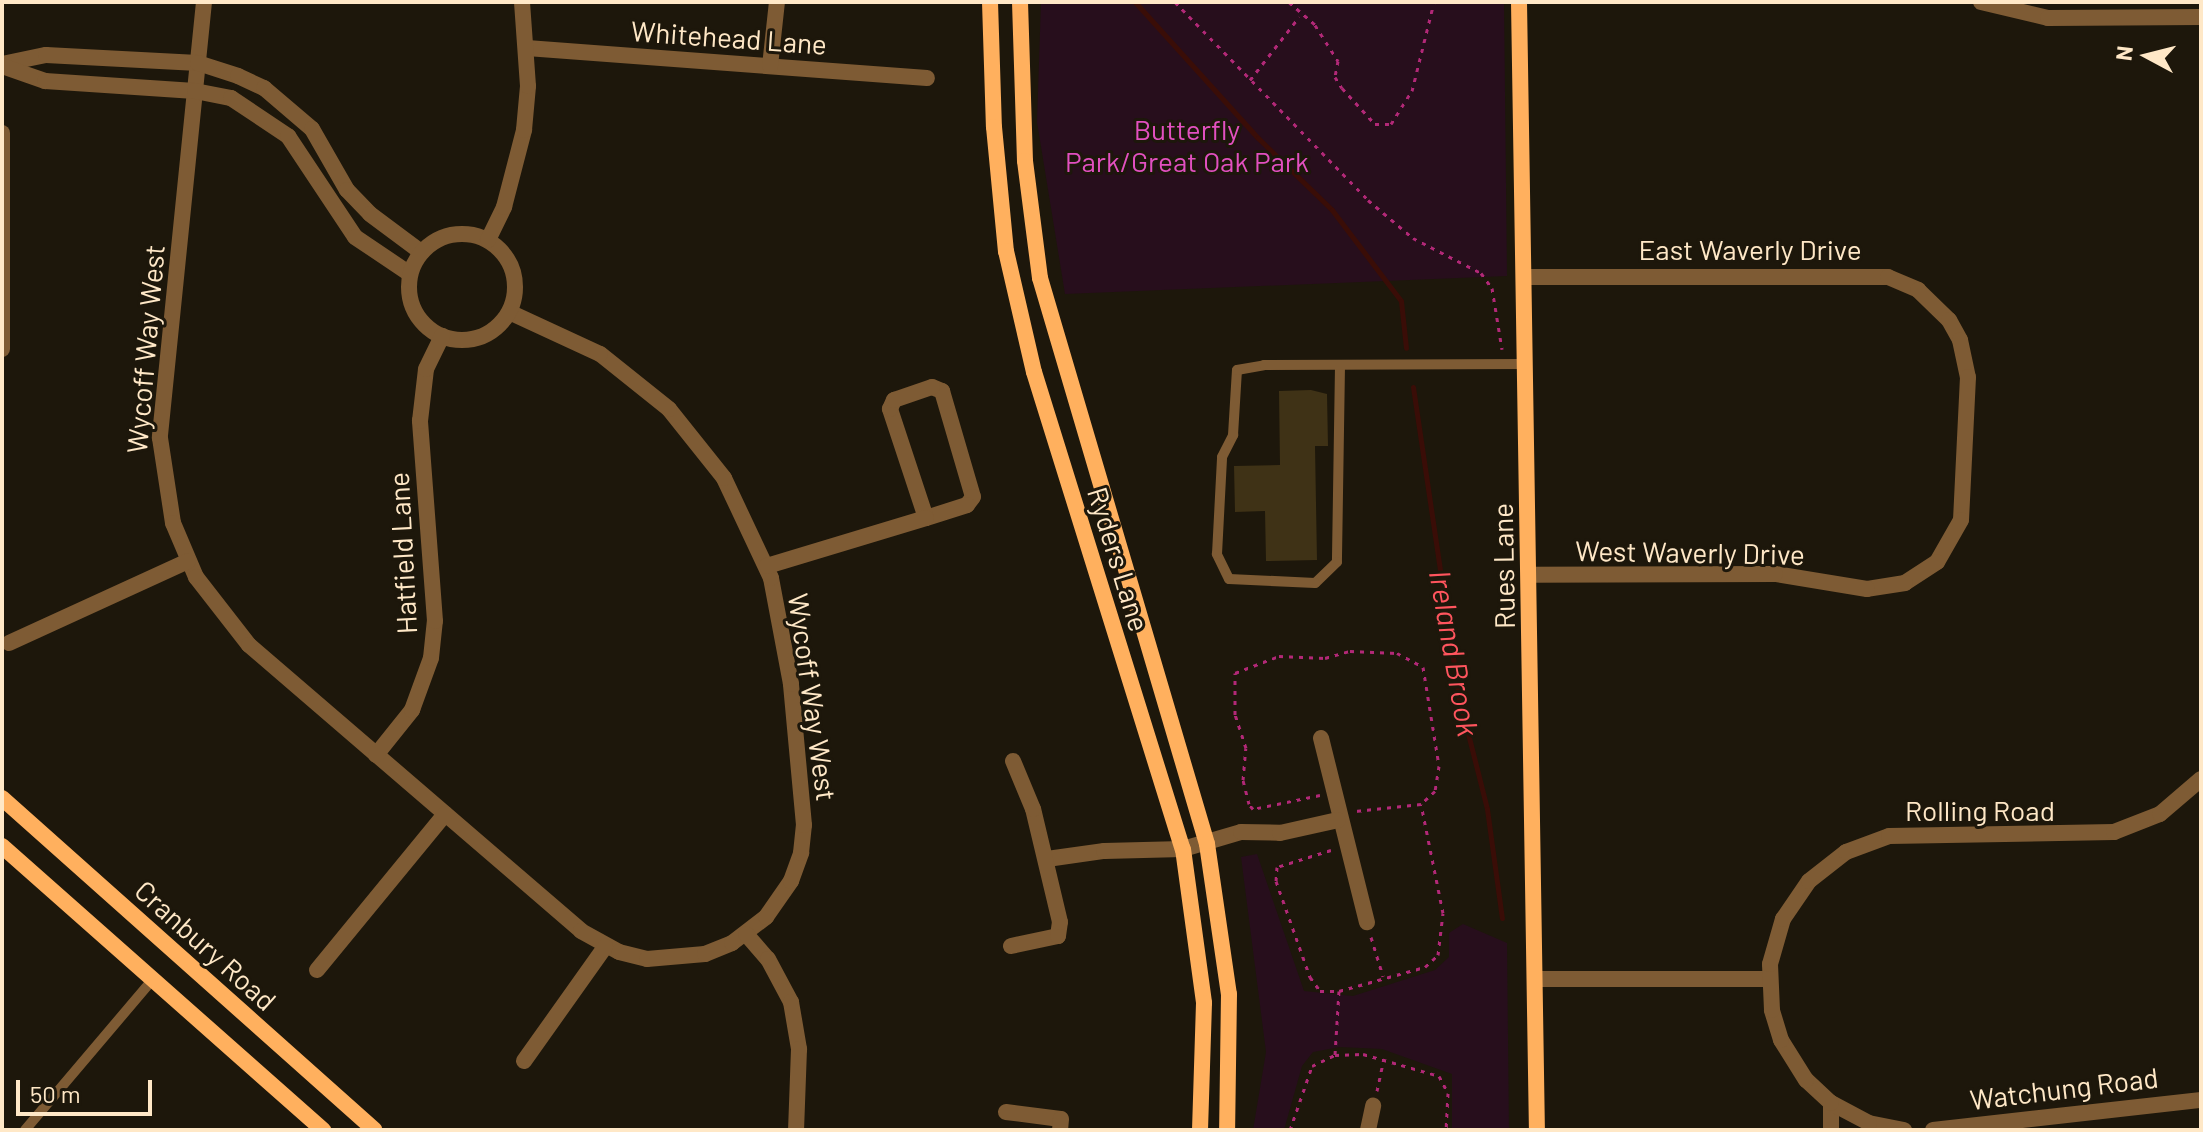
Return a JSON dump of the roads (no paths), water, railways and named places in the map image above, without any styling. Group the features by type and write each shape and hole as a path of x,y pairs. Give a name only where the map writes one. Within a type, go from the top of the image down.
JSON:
{"main road":[{"name":"Ryders Lane","path":"990,2 994,127 1006,251 1016,296 1034,372 1183,849 1204,1003 1200,1130"},
{"name":"Ryders Lane","path":"1020,2 1025,161 1040,278 1207,844 1229,994 1232,1048 1227,1130"},
{"name":"Rues Lane","path":"1519,2 1537,1130"},
{"name":"Cranbury Road","path":"2,798 375,1130"},
{"path":"2,846 323,1130"}],"street":[{"name":"Wycoff Way West","path":"204,2 160,438 166,495 188,561 211,601 249,645 605,947 647,959 676,960 719,950 746,934 766,917 791,881 804,825 791,684 767,566 926,518 967,505 973,497 937,387 894,400 890,409 926,518"},
{"path":"488,240 504,207 524,130 527,48 522,2"},
{"path":"770,66 777,2"},
{"path":"1981,2 2048,18 2129,10 2201,17"},
{"name":"Whitehead Lane","path":"527,48 927,78"},
{"path":"2,65 46,55 198,63 264,88 312,129 347,190 421,252"},
{"path":"2,65 45,81 195,91 231,98 288,136 355,237 410,274"},
{"path":"2,133 2,349"},
{"path":"453,234 488,240 501,251 513,272 514,297 509,312 487,334 472,339 442,336 429,329 411,304 410,274 421,252 453,234"},
{"name":"East Waverly Drive","path":"1524,277 1888,277 1918,290 1949,320 1960,340 1968,377"},
{"path":"509,312 600,354 669,409 724,478 767,566"},
{"name":"Hatfield Lane","path":"376,755 412,710 431,658 435,621 420,421 426,369 442,336"},
{"name":"West Waverly Drive","path":"1529,575 1775,574 1867,589 1905,583 1937,562 1961,520 1968,377"},
{"path":"9,643 188,561"},
{"path":"1321,738 1337,816 1367,922"},
{"path":"1011,946 1058,936 1060,922 1047,859 1013,761"},
{"name":"Rolling Road","path":"1769,979 1773,949 1790,906 1820,870 1860,846 1905,834 2114,832 2160,814 2201,779"},
{"path":"317,970 445,814"},
{"path":"1047,859 1104,851 1183,849 1241,832 1280,833 1337,816"},
{"path":"746,934 773,965 791,1002 799,1049 796,1130"},
{"path":"524,1061 605,947"},
{"path":"1535,979 1769,979 1772,1010 1788,1054 1831,1103 1869,1123 1904,1130"},
{"name":"Watchung Road","path":"1933,1130 2201,1100"},
{"path":"1831,1103 1831,1130"},
{"path":"1368,1130 1373,1106"},
{"path":"1006,1112 1061,1125"}],"lane":[{"path":"1340,366 1337,562 1315,583 1229,579 1217,554 1222,457 1233,435 1237,370 1264,365 1525,364"},
{"path":"25,1130 153,979"}],"waterway":[{"name":"Ireland Brook","path":"1135,2 1258,138 1332,210 1401,301 1406,348"},
{"name":"Ireland Brook","path":"1413,387 1459,698 1487,809 1502,918"}],"park label":[{"name":"Butterfly Park/Great Oak Park","path":"1187,145"}]}
